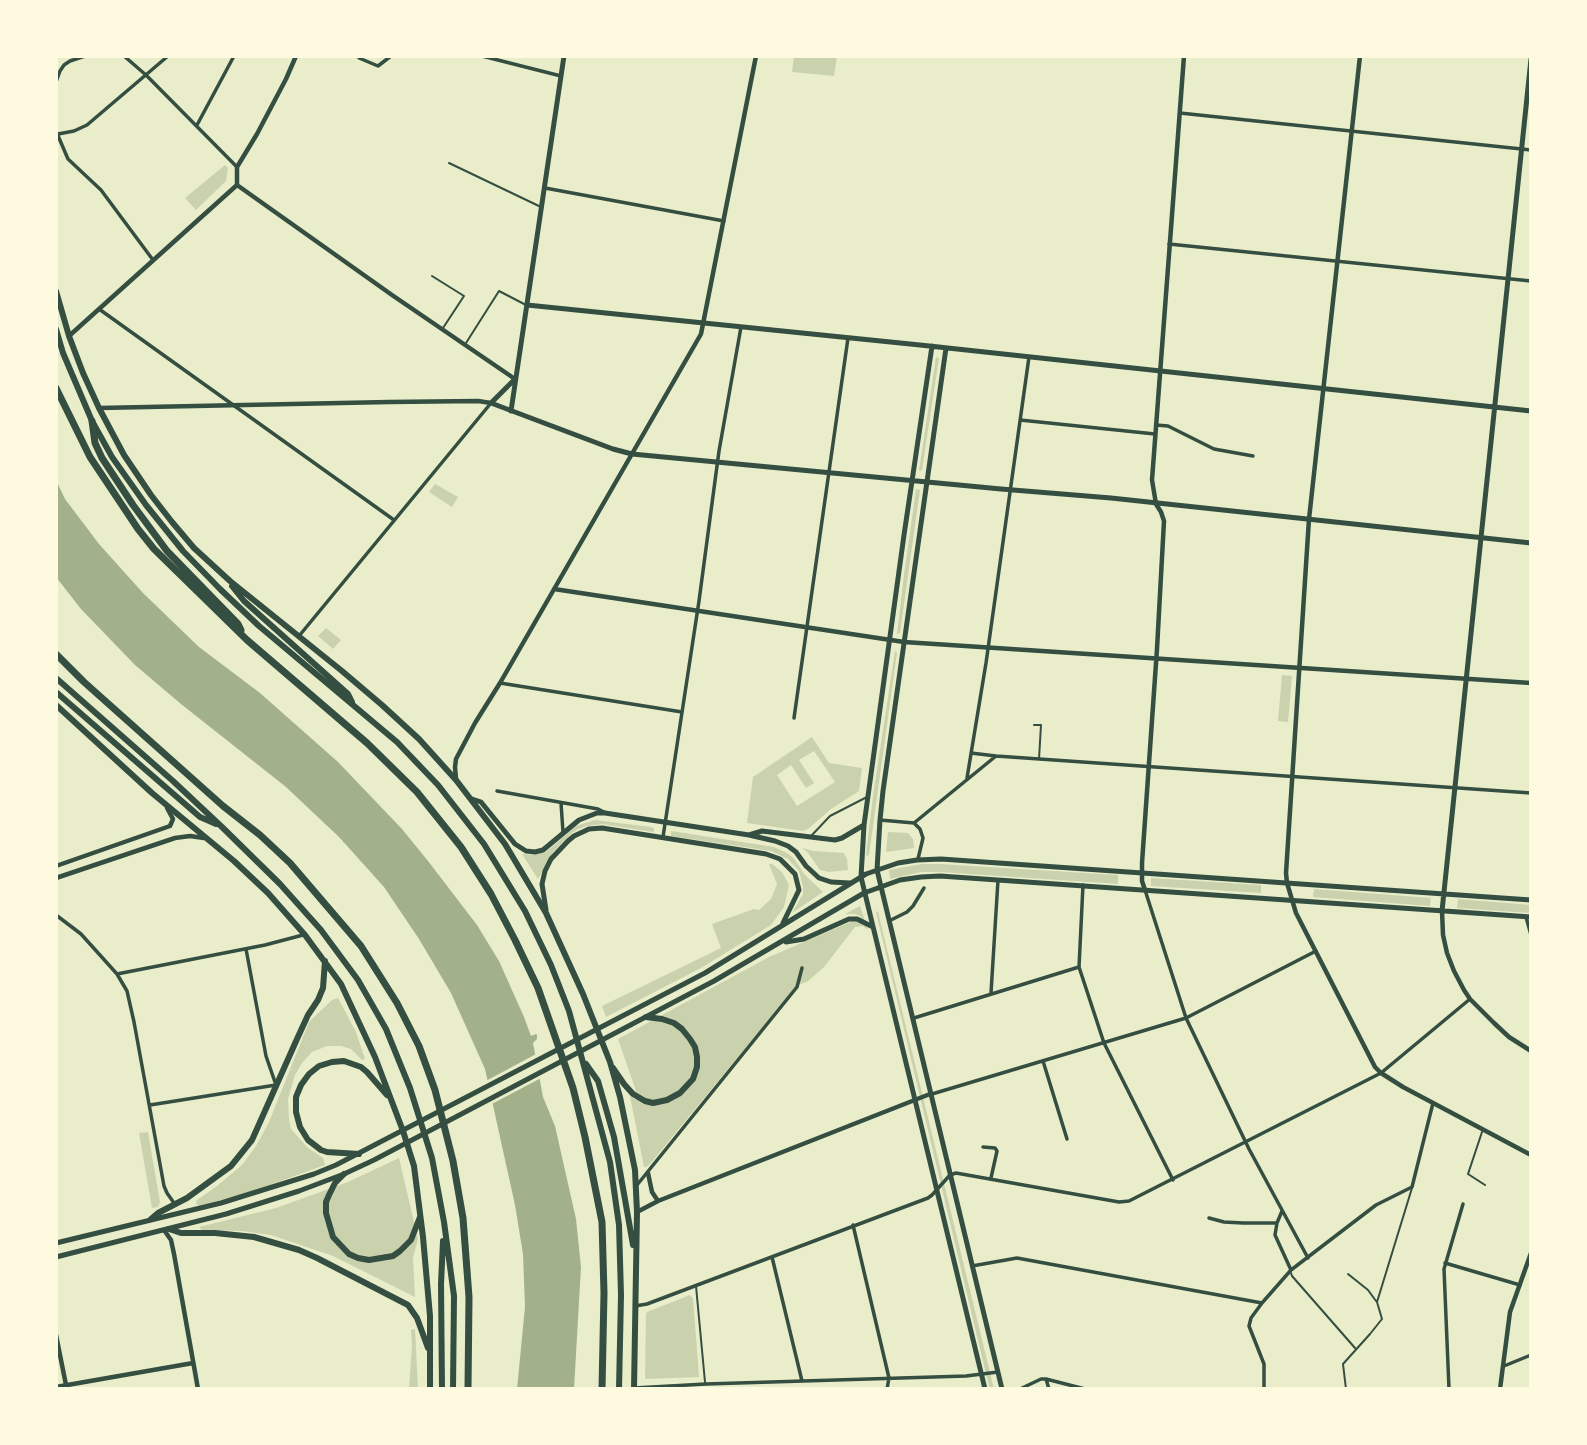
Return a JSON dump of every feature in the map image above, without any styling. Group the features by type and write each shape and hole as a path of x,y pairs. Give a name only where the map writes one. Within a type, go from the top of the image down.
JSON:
{"highway":[{"path":"56,292 69,336 99,408 124,455 151,495 194,548 229,581 382,705 418,739 472,799 505,844 546,913 610,1062 625,1117 635,1170 634,1388"},
{"path":"56,330 92,421 112,457 183,551 259,626 397,742 438,785 484,844 525,911 569,1011 610,1162 619,1225 620,1389"},
{"path":"56,388 90,457 138,529 172,568 247,640 367,743 417,792 461,846 491,894 538,988 573,1088 602,1222 602,1389"},
{"path":"92,421 94,443 133,505 167,551 238,624 247,640"},
{"path":"229,581 244,601 348,694 355,706"},
{"path":"56,654 153,744 290,863 361,946 397,1003 419,1046 431,1079 453,1160 463,1217 469,1297 468,1389"},
{"path":"56,678 222,827 280,884 321,930 358,980 386,1029 410,1088 432,1158 444,1222 454,1296 453,1389"},
{"path":"56,691 200,817 222,827"},
{"path":"56,705 152,793 268,893 305,935 341,984 375,1057 414,1166 430,1316 430,1389"},
{"path":"151,1219 222,1173 240,1157 252,1140 308,1015 323,988 325,961"},
{"path":"610,1062 624,1084 645,1101 659,1103 687,1087 697,1067 695,1047 682,1028 674,1023 646,1017"},
{"path":"583,1060 598,1081 614,1137 635,1254"},
{"path":"359,1154 327,1152 308,1140 300,1127 296,1112 296,1097 301,1085 319,1066 344,1061 367,1072 392,1101"},
{"path":"344,1174 329,1195 326,1213 332,1237 349,1254 369,1259 393,1256 411,1240 420,1215"},
{"path":"442,1389 441,1284 444,1222"},
{"path":"167,1229 181,1233 254,1237 325,1261 408,1305 417,1318 430,1352"}],"main road":[{"path":"510,411 564,56"},
{"path":"1443,911 1531,59"},
{"path":"527,305 1531,411"},
{"path":"932,346 864,825 861,877 985,1389"},
{"path":"946,348 880,820 877,870 1002,1389"},
{"path":"515,379 491,402 632,454 1156,503 1531,542"},
{"path":"472,799 481,802 515,844 526,851 543,849 583,818 606,813 749,835 789,846 819,878 850,883"},
{"path":"749,835 762,831 835,840 864,825"},
{"path":"546,913 542,888 545,871 551,859 574,836 597,828 776,857 794,874 799,890 783,925"},
{"path":"56,1243 221,1203 336,1165 705,973 850,883 898,863 941,859 1531,900"},
{"path":"56,1258 226,1214 344,1174 715,981 864,893 900,880 940,876 1529,917"},
{"path":"783,942 804,939 849,919 860,920 873,927"}],"street":[{"path":"56,82 64,65 85,56"},
{"path":"124,56 237,167"},
{"path":"153,260 101,190 68,159 56,133 74,131 87,125 168,56"},
{"path":"197,125 234,56"},
{"path":"69,336 237,185 237,167 257,134 296,56"},
{"path":"360,56 359,58 378,66 391,56"},
{"path":"482,56 561,76"},
{"path":"456,780 456,759 475,723 701,334 756,56"},
{"path":"1184,56 1152,484 1164,521 1142,873 1185,1018 1246,1143 1308,1258"},
{"path":"1360,56 1309,519 1287,883 1296,913 1381,1073 1531,1156"},
{"path":"1180,113 1531,150"},
{"path":"237,185 515,379"},
{"path":"545,188 724,221"},
{"path":"1170,244 1531,281"},
{"path":"99,309 394,520"},
{"path":"663,838 718,461 741,327"},
{"path":"794,718 848,338"},
{"path":"967,780 1029,357"},
{"path":"99,408 491,402"},
{"path":"299,636 491,402"},
{"path":"1020,420 1155,434"},
{"path":"1156,425 1168,426 1214,449 1253,456"},
{"path":"554,589 904,642 1531,683"},
{"path":"500,683 682,712"},
{"path":"971,753 1039,760 1531,793"},
{"path":"880,820 914,822 996,756"},
{"path":"498,791 598,809 606,813"},
{"path":"561,803 563,832"},
{"path":"56,866 170,826 173,819 165,804"},
{"path":"914,822 923,838 917,860"},
{"path":"56,878 183,837 208,839"},
{"path":"123,843 127,855"},
{"path":"991,994 998,880"},
{"path":"1083,886 1079,967 1104,1043 1173,1180"},
{"path":"889,921 907,912 924,888"},
{"path":"1443,911 1443,935 1447,953 1470,999 1510,1037 1531,1051"},
{"path":"56,915 80,934 123,983 130,1000 163,1186 176,1205"},
{"path":"1529,917 1531,935"},
{"path":"117,974 305,935"},
{"path":"149,1106 276,1085 267,1056 246,948"},
{"path":"636,1212 930,1094 1185,1018 1316,951"},
{"path":"912,1018 1079,967"},
{"path":"635,1186 797,987 802,968"},
{"path":"635,1306 647,1304 928,1198 950,1175 991,1178 1124,1202 1141,1196 1381,1073 1470,999"},
{"path":"1043,1061 1067,1139"},
{"path":"1264,1389 1262,1359 1249,1326 1251,1318 1291,1270 1376,1205 1412,1186 1433,1103"},
{"path":"983,1147 995,1148 997,1151 991,1178"},
{"path":"648,1173 652,1192 658,1201"},
{"path":"1449,1389 1445,1262 1463,1204"},
{"path":"1282,1211 1275,1235 1291,1270"},
{"path":"1209,1217 1224,1222 1277,1223"},
{"path":"853,1225 889,1378 887,1389"},
{"path":"167,1229 174,1254 198,1389"},
{"path":"1500,1389 1510,1312 1531,1253"},
{"path":"772,1256 802,1381"},
{"path":"972,1266 1009,1258 1028,1260 1262,1303"},
{"path":"1445,1262 1520,1285"},
{"path":"56,1335 67,1387"},
{"path":"1503,1366 1531,1355"},
{"path":"56,1387 194,1363"},
{"path":"634,1388 998,1372"},
{"path":"1020,1389 1041,1379 1085,1389"},
{"path":"1046,1379 1049,1389"},
{"path":"793,1381 794,1389"}],"lane":[{"path":"449,163 542,207"},
{"path":"432,276 464,296 442,330"},
{"path":"464,345 499,291 527,305"},
{"path":"1034,725 1041,725 1039,760"},
{"path":"808,838 830,816 868,797"},
{"path":"1483,1130 1468,1174 1485,1185"},
{"path":"1377,1302 1412,1186"},
{"path":"1291,1270 1292,1276 1355,1349"},
{"path":"1346,1389 1342,1365 1382,1319 1377,1302 1368,1290 1348,1274"},
{"path":"696,1285 706,1384"}],"shaded area":[{"path":"794,56 837,56 834,76 792,72"},
{"path":"225,165 228,168 226,181 196,210 185,198"},
{"path":"936,357 939,358 922,470 919,471"},
{"path":"56,480 65,499 99,544 143,593 199,647 260,693 338,762 402,829 477,925 499,961 531,1036 537,1035 533,1043 543,1097 555,1126 576,1219 581,1267 574,1389 517,1389 525,1307 523,1254 515,1205 485,1069 451,993 384,887 339,837 286,787 135,665 81,609 56,577"},
{"path":"435,484 458,497 452,507 429,492"},
{"path":"916,489 920,490 900,633 897,634 904,575"},
{"path":"326,628 341,640 333,649 318,636"},
{"path":"895,651 897,653 867,856 873,796"},
{"path":"1282,675 1292,676 1288,722 1278,721"},
{"path":"812,737 829,763 862,768 859,791 803,831 747,823 753,777","holes":["814,751 835,782 797,806 777,775 791,765 806,788 814,783 799,760"]},
{"path":"595,820 651,827 654,831 602,824 578,829 553,852 538,879 522,854 546,852 576,826"},
{"path":"671,831 774,847 789,854 823,892 792,913 803,894 803,887 799,871 788,859 771,851 671,836"},
{"path":"888,832 908,833 913,839 914,848 886,852"},
{"path":"802,848 844,853 848,870 820,870"},
{"path":"769,864 782,872 789,885 784,907 771,925 701,968 606,1017 602,1006 721,948 712,924 754,909 759,910 771,899 777,884"},
{"path":"922,864 1118,875 1118,884 940,872 921,872 890,879 889,870"},
{"path":"1151,878 1261,885 1261,893 1151,886"},
{"path":"1314,889 1431,898 1430,906 1313,897"},
{"path":"1458,899 1531,905 1531,913 1457,908"},
{"path":"860,906 868,930 863,926 855,927 824,967 807,982 797,985 650,1164 644,1167 630,1096 636,1100 635,1088 618,1039 769,957 862,917 845,914"},
{"path":"877,911 994,1389 990,1389 986,1374"},
{"path":"338,998 356,1032 365,1059 362,1060 351,1049 341,1046 327,1046 312,1052 295,1075 288,1099 291,1129 307,1147 323,1158 325,1165 253,1191 200,1206 196,1204 197,1200 242,1165 256,1146 269,1122 309,1022 332,1000"},
{"path":"148,1132 160,1202 158,1207 152,1208 139,1133"},
{"path":"399,1158 418,1239 413,1258 415,1297 333,1256 271,1235 202,1230 199,1227 276,1208 348,1182"},
{"path":"690,1295 693,1298 699,1377 645,1379 647,1312"},
{"path":"415,1329 418,1389 409,1389 411,1330"}],"pier":[{"path":"538,1053 543,1077 490,1105 484,1082"}]}
